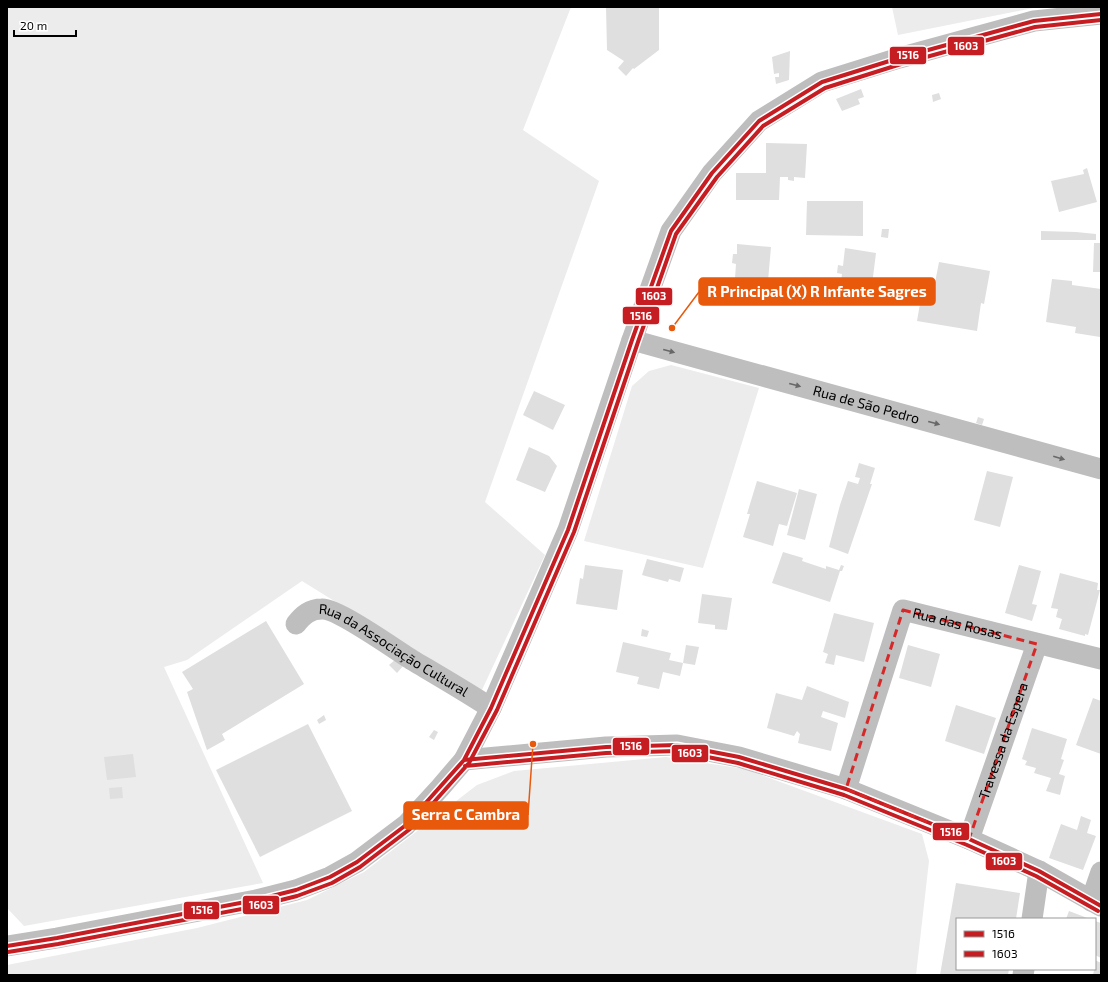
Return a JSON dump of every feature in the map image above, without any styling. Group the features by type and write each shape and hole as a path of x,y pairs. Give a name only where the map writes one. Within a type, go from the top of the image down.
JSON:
{"street":[{"path":"7,946 57,938 256,900 296,890 330,877 357,862 406,825 464,760 491,708 568,530 632,340 671,231 712,173 759,121 822,82 1034,21 1101,14"},
{"name":"Rua de São Pedro","path":"632,340 1101,469"},
{"name":"Rua da Associação Cultural","path":"296,624 303,615 312,610 323,608 330,610 367,631 491,708"},
{"name":"Rua das Rosas","path":"846,789 903,610 1101,659"},
{"name":"Travessa da Espera","path":"969,839 1037,644"},
{"path":"464,760 606,747 678,745 739,757 846,789 969,839 1039,871 1096,904 1101,872"},
{"path":"1032,918 1039,871"}],"highlighted area":[{"path":"903,610 1037,644 969,839 846,789"}],"shaded area":[{"path":"7,7 571,7 523,130 599,181 485,502 545,555 481,692 302,581 187,660 164,667 263,883 24,926 7,908"},
{"path":"892,7 1038,7 898,35"},
{"path":"671,365 759,388 703,568 584,541 632,386 649,371"},
{"path":"666,757 745,769 922,834 929,861 916,975 7,975 7,965 197,928 307,900 364,872 477,785 514,771"}],"building":[{"path":"606,7 659,7 659,50 634,69 633,68 626,76 618,68 624,61 607,50"},
{"path":"790,51 789,80 776,84 775,77 779,77 779,73 774,74 772,57"},
{"path":"861,89 864,97 858,99 860,104 842,111 836,99"},
{"path":"939,93 941,99 933,102 932,95"},
{"path":"766,143 807,144 805,178 794,177 794,181 788,180 788,177 780,177 779,200 736,200 736,173 766,173"},
{"path":"1087,168 1097,202 1059,212 1051,181 1084,174 1083,170"},
{"path":"807,201 863,201 863,236 806,235"},
{"path":"882,229 889,229 888,238 881,237"},
{"path":"1041,231 1096,234 1096,240 1041,240"},
{"path":"1094,243 1101,243 1101,272 1093,272"},
{"path":"737,244 771,247 768,281 735,278 736,264 732,263 733,254 737,254"},
{"path":"845,248 876,253 872,285 841,281 842,274 837,273 838,265 843,266"},
{"path":"939,262 990,271 984,304 981,303 977,331 917,321 922,292 933,293"},
{"path":"1052,279 1072,281 1072,285 1101,289 1100,337 1075,333 1076,327 1046,322"},
{"path":"534,391 565,405 553,430 523,415"},
{"path":"978,417 984,419 982,425 976,423"},
{"path":"529,447 549,456 557,466 545,492 516,480"},
{"path":"859,463 875,468 870,484 872,484 848,554 829,547 848,481 858,484 860,478 855,477"},
{"path":"987,471 1013,477 1000,527 974,520"},
{"path":"757,481 797,493 787,526 779,524 773,546 743,537 750,514 747,514"},
{"path":"799,489 817,494 805,540 787,535"},
{"path":"783,552 803,558 802,561 826,569 826,566 839,570 841,565 844,566 842,571 840,571 830,602 772,583"},
{"path":"647,559 684,568 680,582 669,579 668,582 642,575"},
{"path":"585,565 623,570 617,610 576,604 580,578 583,579"},
{"path":"1019,565 1041,571 1032,604 1037,605 1032,621 1005,613"},
{"path":"1060,573 1098,583 1097,590 1100,590 1088,635 1085,634 1085,636 1059,629 1062,619 1056,617 1058,609 1051,608"},
{"path":"702,594 732,598 727,630 715,629 715,625 698,623"},
{"path":"834,613 874,623 864,662 836,655 834,665 825,663 828,654 823,652"},
{"path":"266,621 304,684 222,734 225,740 207,750 187,692 193,689 182,672"},
{"path":"642,629 649,631 647,637 641,636"},
{"path":"623,642 671,653 669,660 683,663 680,676 663,672 659,689 637,684 639,677 616,672"},
{"path":"686,645 699,647 695,665 683,663"},
{"path":"908,645 940,654 931,687 899,678"},
{"path":"396,659 403,666 397,673 389,665"},
{"path":"807,686 849,702 845,718 823,711 821,717 838,723 831,751 798,743 800,734 797,731 794,736 767,728 776,693 802,700"},
{"path":"1093,698 1101,701 1101,754 1076,745"},
{"path":"956,705 996,718 984,754 945,741"},
{"path":"324,715 326,720 319,724 317,720"},
{"path":"308,724 352,811 260,857 216,770"},
{"path":"1032,728 1067,739 1061,759 1064,760 1059,774 1065,776 1060,795 1046,791 1051,778 1034,773 1036,768 1025,765 1027,761 1022,759"},
{"path":"434,730 438,732 434,740 429,737"},
{"path":"133,754 136,777 107,780 104,757"},
{"path":"122,787 123,798 110,799 109,788"},
{"path":"1081,816 1091,820 1087,833 1096,836 1083,870 1049,858 1061,824 1077,830"},
{"path":"956,883 1020,893 1016,918 956,918 956,970 1009,970 1008,975 940,975"},
{"path":"1069,911 1087,918 1066,918"},
{"path":"1096,921 1101,923 1101,958 1096,956"},
{"path":"1096,960 1101,963 1101,975 1093,975 1094,970 1096,970"}],"transit line":[{"name":"1516","path":"7,946 57,938 256,900 296,890 330,877 357,862 406,825 464,760 491,708 568,530 632,340 671,231 712,173 759,121 822,82 899,58 1034,21 1101,14"},
{"name":"1603","path":"8,952 58,944 257,906 297,896 332,883 360,867 410,829 469,763 497,710 574,532 676,234 717,177 763,126 825,88 901,64 1035,27 1101,20"},
{"name":"1516","path":"464,760 606,747 677,745 739,757 846,789 969,839 1039,871 1101,906"},
{"name":"1603","path":"465,766 606,753 677,751 738,763 844,795 967,845 1036,876 1098,911"}],"place":[{"name":"R Principal (X) R Infante Sagres","path":"672,328"},
{"name":"Serra C Cambra","path":"533,744"}]}
